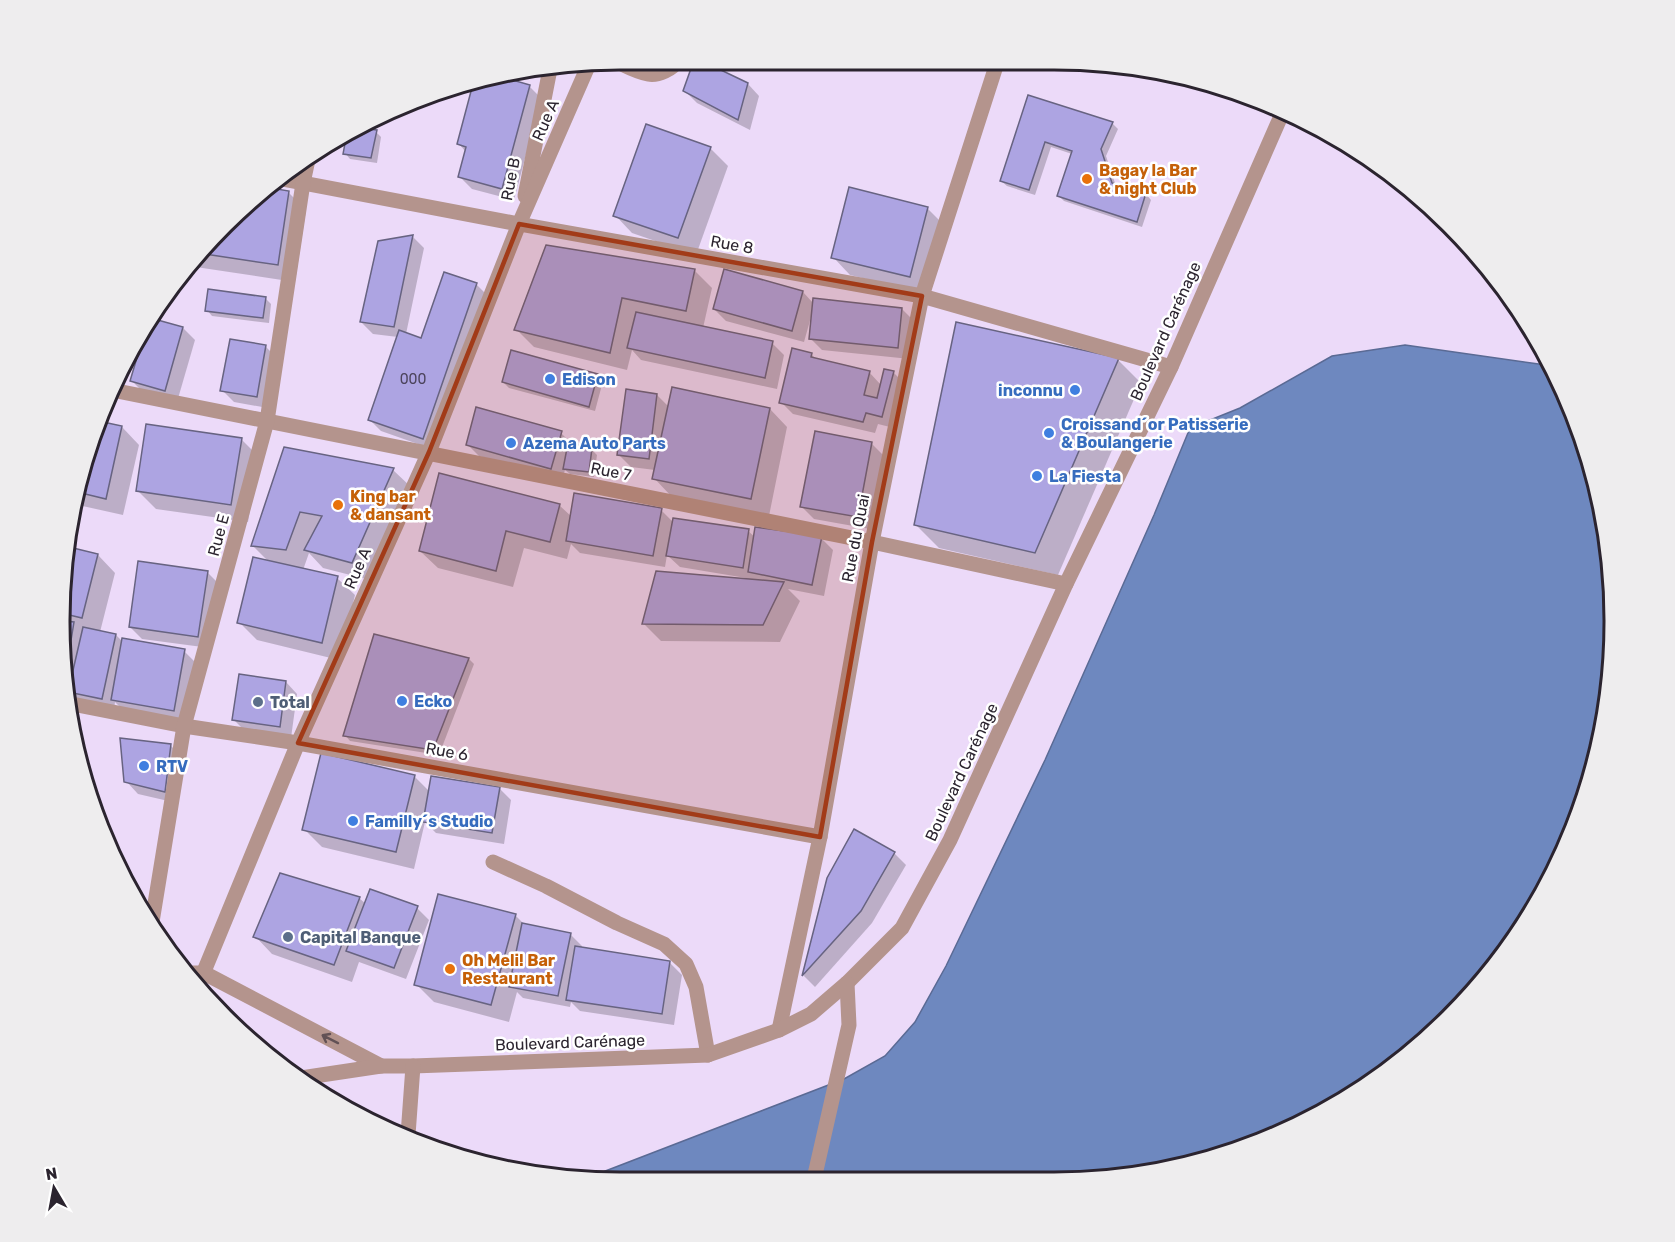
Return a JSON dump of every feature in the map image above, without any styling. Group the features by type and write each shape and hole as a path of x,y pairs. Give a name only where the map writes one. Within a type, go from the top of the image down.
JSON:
{"street":[{"path":"636,70 648,75 666,70"},
{"name":"Rue du Quai","path":"779,1030 820,837 872,542 922,296 992,70"},
{"name":"Rue A","path":"202,978 298,742 429,453 519,224 586,72"},
{"name":"Rue B","path":"519,224 549,75"},
{"name":"Boulevard Carénage","path":"311,1076 381,1066 708,1055 779,1030 811,1014 847,983 902,928 940,860 1066,584 1171,367 1280,119"},
{"name":"Rue E","path":"154,912 184,726 267,421 306,170"},
{"name":"Rue 8","path":"291,181 922,296 1171,367"},
{"name":"Rue 7","path":"121,392 872,542 1066,584"},
{"name":"Rue 6","path":"77,705 184,726 298,742 820,837"},
{"path":"493,862 664,944 686,964 696,987 708,1055"},
{"name":"Boulevard Carénage","path":"205,982 381,1066"},
{"path":"816,1172 849,1025 847,983"},
{"path":"408,1129 413,1066"}],"highlighted area":[{"path":"519,224 922,296 872,542 820,837 298,743 429,452"}],"water":[{"path":"1405,345 1541,364 1563,410 1586,479 1594,514 1603,585 1603,657 1600,693 1586,763 1563,832 1531,896 1512,927 1468,984 1417,1035 1389,1058 1329,1098 1265,1130 1196,1153 1161,1161 1126,1167 1054,1172 605,1171 844,1079 885,1056 915,1022 946,966 1045,760 1154,515 1190,428 1240,408 1332,356"}],"building":[{"path":"690,70 721,70 748,83 738,120 683,91"},
{"path":"515,81 530,85 502,189 458,177 466,147 457,144 471,92"},
{"path":"1028,95 1113,122 1101,149 1112,183 1146,193 1137,222 1057,196 1072,151 1045,142 1029,190 1000,181"},
{"path":"646,124 711,147 678,238 613,216"},
{"path":"373,130 377,130 371,158 343,154 345,145"},
{"path":"849,187 928,207 910,277 831,258"},
{"path":"279,189 289,191 278,265 210,255 258,207"},
{"path":"413,235 394,327 360,322 378,241"},
{"path":"546,245 695,269 686,311 622,298 610,353 514,330"},
{"path":"724,269 803,291 792,331 713,309"},
{"path":"444,272 477,283 423,439 368,420 399,330 421,338"},
{"path":"208,289 266,297 263,318 205,311"},
{"path":"813,298 902,308 898,348 809,339"},
{"path":"636,312 773,341 765,378 627,348"},
{"path":"160,321 183,327 165,391 130,381 136,361"},
{"path":"956,322 1119,358 1035,553 914,525"},
{"path":"230,339 266,345 257,397 220,391"},
{"path":"792,348 812,353 811,357 870,371 864,395 877,398 884,369 894,371 882,417 866,413 863,422 779,403"},
{"path":"511,350 598,374 589,407 502,382"},
{"path":"672,387 770,408 751,499 652,479"},
{"path":"626,389 657,394 649,459 617,455"},
{"path":"476,407 562,431 551,469 466,445"},
{"path":"107,423 122,426 106,499 86,494"},
{"path":"146,424 242,438 231,505 136,491"},
{"path":"815,431 872,442 858,517 800,507"},
{"path":"568,443 592,448 589,472 563,469"},
{"path":"284,447 394,468 352,563 304,550 322,516 300,512 286,550 251,546"},
{"path":"439,473 560,504 550,542 506,531 496,571 419,551"},
{"path":"574,493 662,508 653,556 566,541"},
{"path":"673,518 749,529 743,568 666,556"},
{"path":"755,527 822,536 812,585 748,572"},
{"path":"75,548 98,554 82,618 70,615"},
{"path":"253,557 338,576 322,643 237,623"},
{"path":"138,561 208,571 198,637 129,627"},
{"path":"656,571 784,582 763,625 642,624"},
{"path":"70,622 74,622 71,640"},
{"path":"83,627 116,634 102,699 75,693 73,670"},
{"path":"374,634 469,658 433,750 343,736"},
{"path":"122,638 185,649 174,711 111,700"},
{"path":"239,674 286,681 280,727 232,720"},
{"path":"120,738 171,744 165,792 124,782"},
{"path":"321,753 415,775 396,852 302,830"},
{"path":"431,776 500,787 492,833 423,822"},
{"path":"854,829 895,852 861,911 802,976 827,878"},
{"path":"280,873 360,897 334,965 253,937"},
{"path":"370,889 418,906 394,968 346,951"},
{"path":"438,894 516,914 491,1005 414,985"},
{"path":"522,923 571,933 558,996 509,987"},
{"path":"575,946 670,961 662,1014 566,1000"}],"place":[{"name":"Bagay la Bar & night Club","path":"1087,179"},
{"name":"Edison","path":"550,379"},
{"name":"inconnu","path":"1075,390"},
{"name":"Croissand´or Patisserie & Boulangerie","path":"1049,433"},
{"name":"Azema Auto Parts","path":"511,443"},
{"name":"La Fiesta","path":"1037,476"},
{"name":"King bar & dansant","path":"338,505"},
{"name":"Ecko","path":"402,701"},
{"name":"Total","path":"258,702"},
{"name":"RTV","path":"144,766"},
{"name":"Familly´s Studio","path":"353,821"},
{"name":"Capital Banque","path":"288,937"},
{"name":"Oh Meli! Bar Restaurant","path":"450,969"}]}
